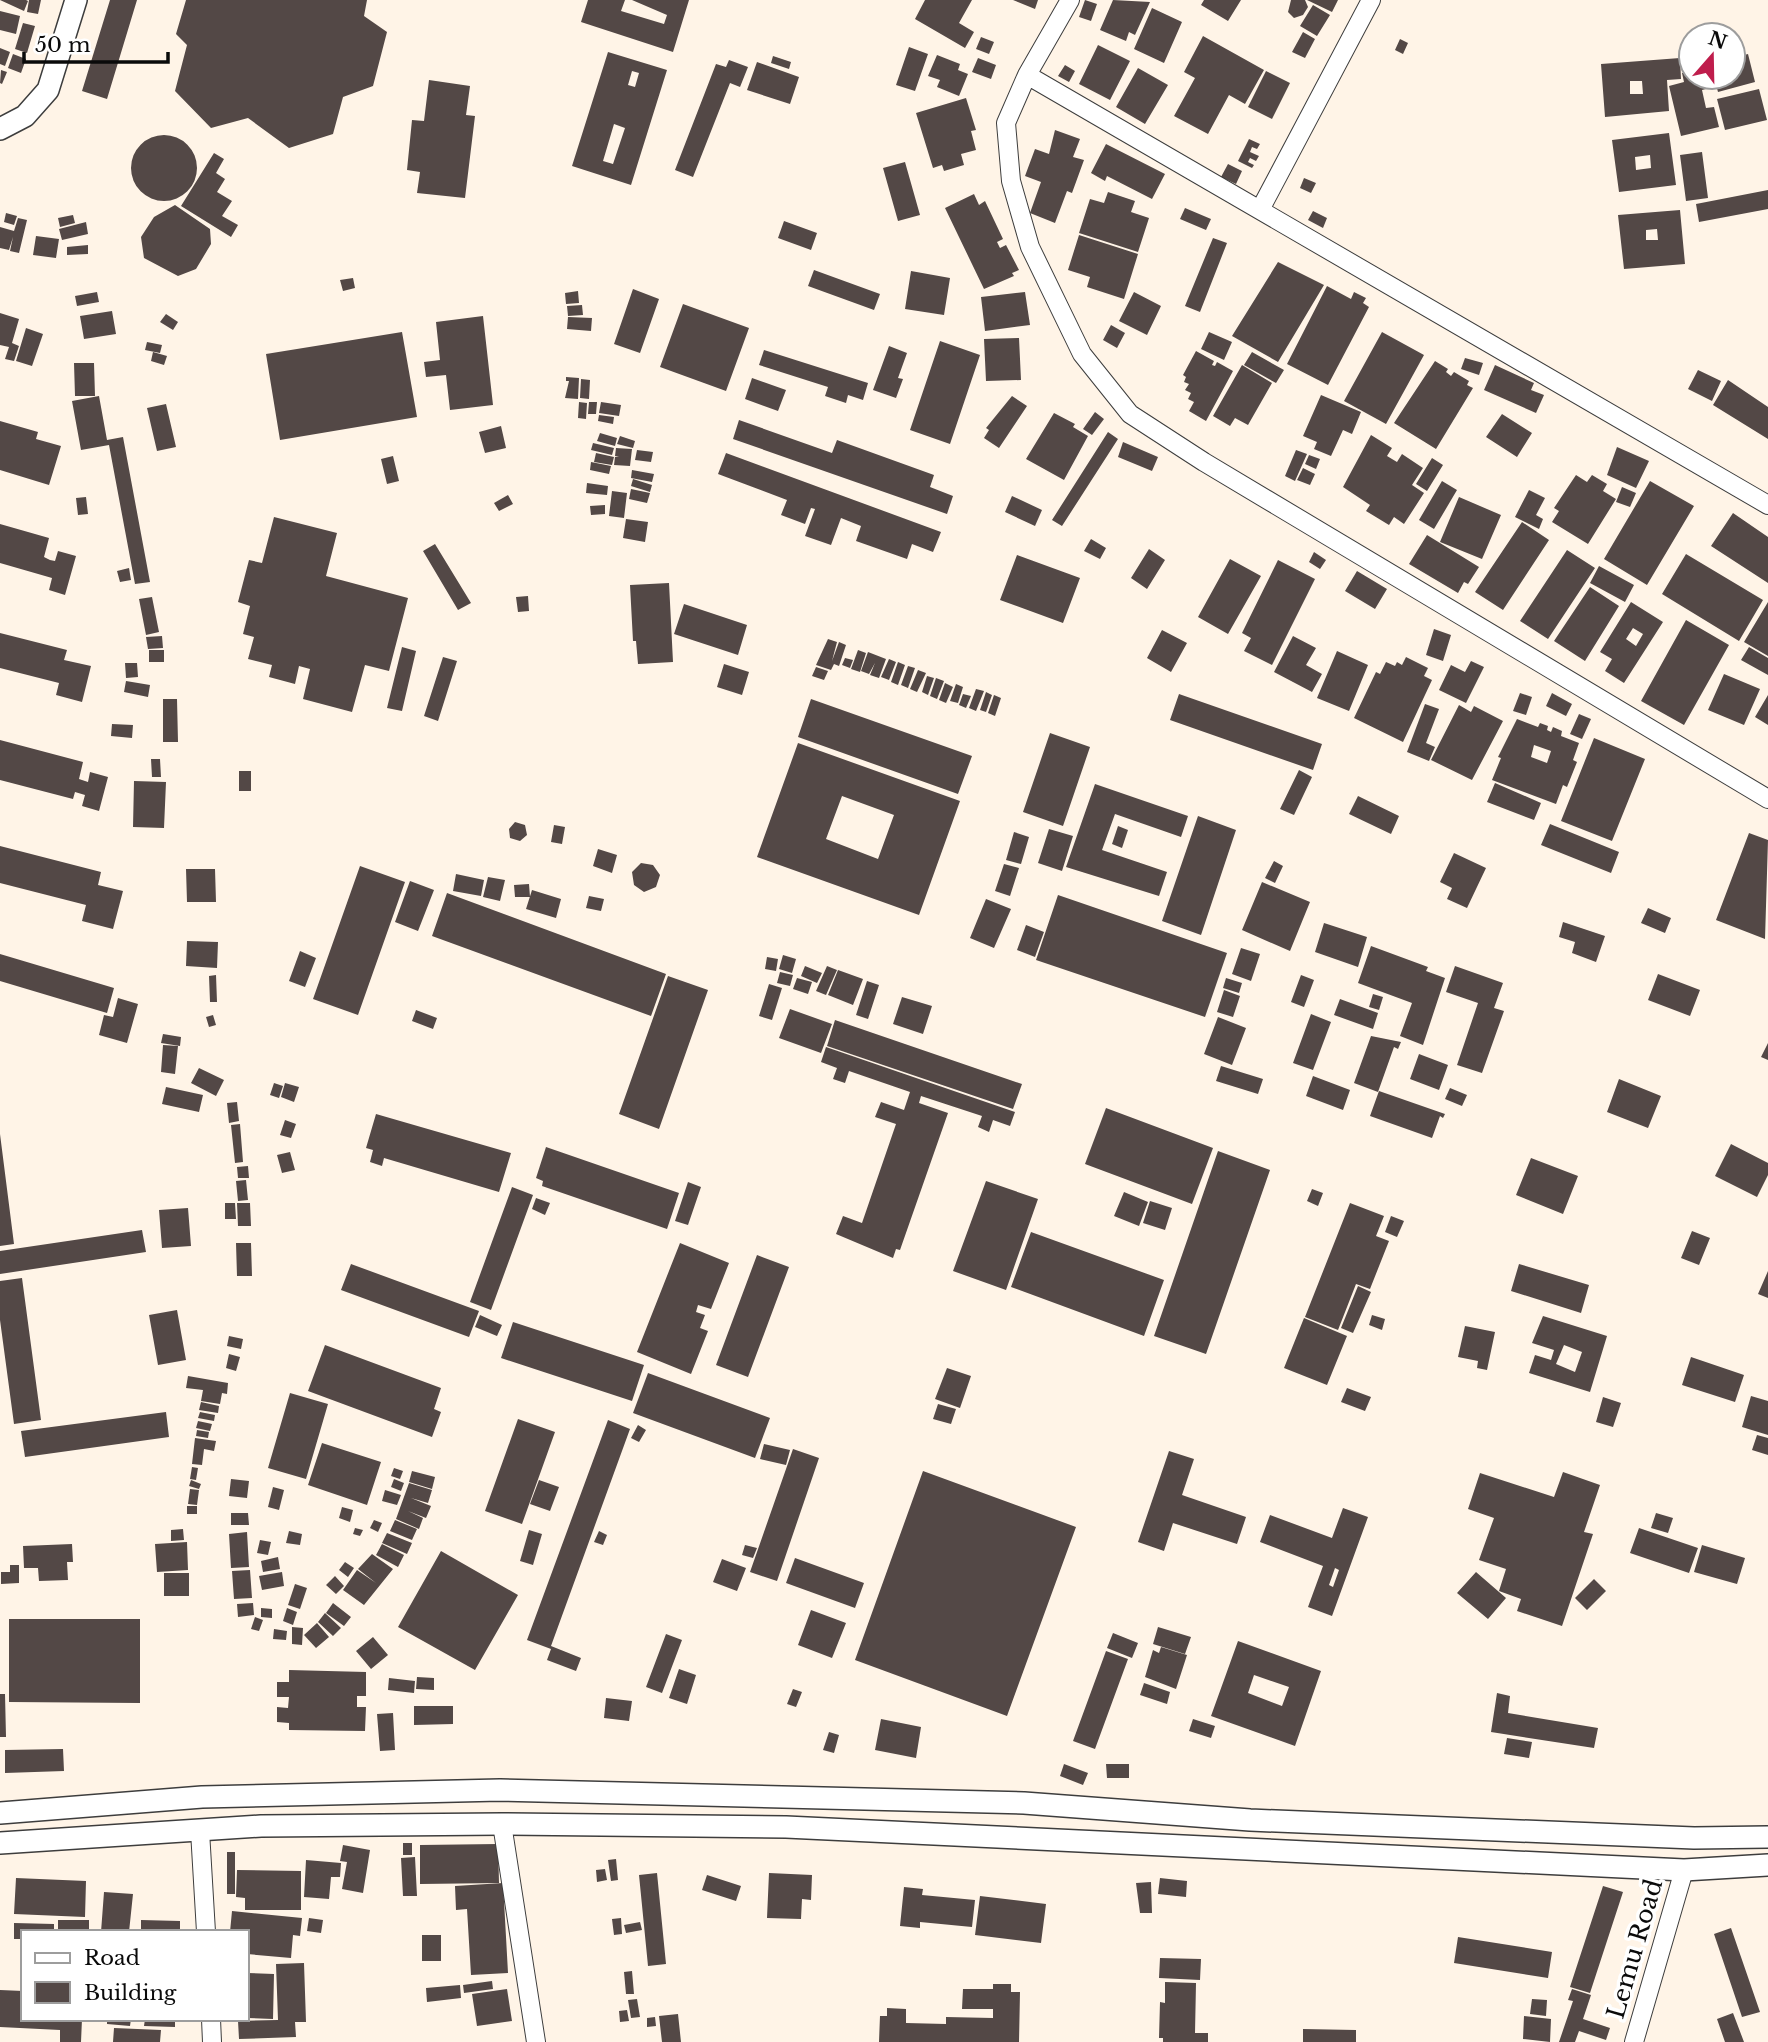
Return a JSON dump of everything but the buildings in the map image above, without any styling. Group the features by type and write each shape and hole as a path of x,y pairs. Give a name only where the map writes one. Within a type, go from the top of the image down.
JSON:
{"street":[{"path":"0,129 25,116 48,90 76,0"},
{"path":"1070,0 1027,75 1006,123 1011,181 1030,247 1082,354 1130,414 1204,462 1768,799"},
{"path":"1261,208 1371,0"},
{"path":"1027,75 1261,208 1768,505"},
{"path":"0,1813 202,1797 500,1790 1024,1803 1250,1820 1694,1838 1768,1838"},
{"path":"502,1824 536,2042"},
{"path":"0,1843 261,1826 502,1824 786,1827 834,1832 1011,1836 1254,1852 1684,1870 1768,1866"},
{"path":"200,1831 206,1930"},
{"name":"Lemu Road","path":"1633,2042 1684,1870"},
{"path":"211,2021 212,2042"}]}
